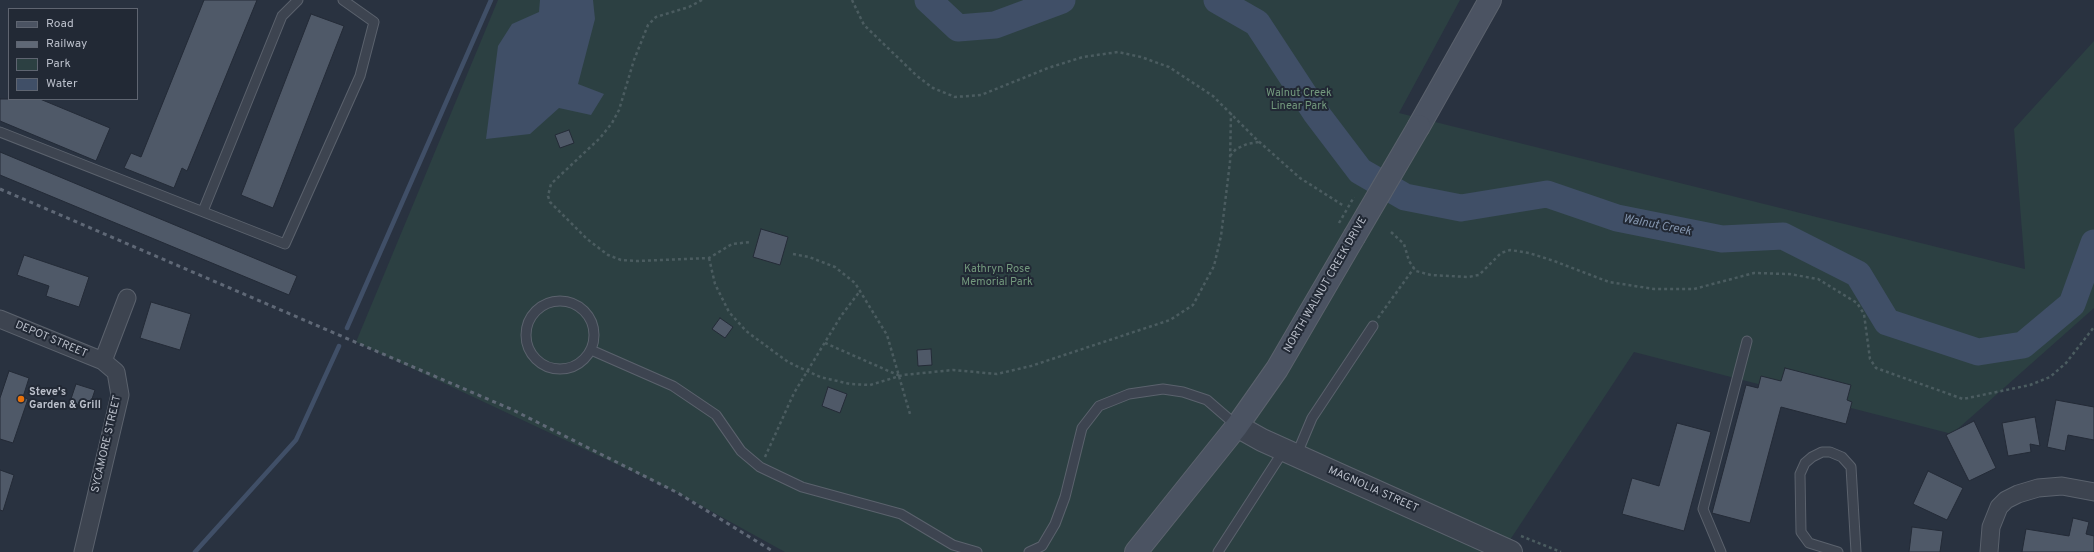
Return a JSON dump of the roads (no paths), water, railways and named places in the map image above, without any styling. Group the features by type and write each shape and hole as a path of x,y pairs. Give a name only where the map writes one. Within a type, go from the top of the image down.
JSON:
{"main road":[{"name":"NORTH WALNUT CREEK DRIVE","path":"1136,552 1237,426 1277,369 1419,126 1490,0"}],"street":[{"path":"103,361 127,298"},
{"name":"DEPOT STREET","path":"0,319 103,361"},
{"name":"SYCAMORE STREET","path":"83,552 120,395 116,372 103,361"},
{"name":"MAGNOLIA STREET","path":"1237,426 1290,453 1511,552"},
{"path":"1989,552 1991,527 1999,507 2006,500 2018,494 2046,487 2062,486 2094,492"}],"lane":[{"path":"203,211 282,16 298,0"},
{"path":"0,132 285,244 360,76 374,22 343,0"},
{"path":"560,300 571,302 580,307 588,315 593,324 594,335 590,350 580,362 570,368 559,369 547,366 537,360 528,345 526,327 531,316 539,308 549,302 560,300"},
{"path":"1218,552 1290,453 1373,326"},
{"path":"1721,552 1703,509 1747,341"},
{"path":"590,350 673,386 716,415 742,450 760,467 802,487 901,514 953,545 977,552"},
{"path":"1029,552 1042,546 1055,524 1065,497 1082,428 1099,406 1129,394 1163,389 1183,392 1207,400 1237,426"},
{"path":"1838,552 1809,543 1802,532 1800,474 1805,463 1812,457 1822,452 1830,452 1842,457 1852,466 1856,552"}],"water":[{"path":"540,0 593,0 595,19 578,84 604,94 591,115 559,108 530,134 486,139 498,46 512,24 539,12"}],"waterway":[{"path":"347,328 491,0"},
{"name":"Walnut Creek","path":"928,0 958,28 995,25 1062,0"},
{"name":"Walnut Creek","path":"1217,0 1257,23 1316,113 1360,171 1405,197 1461,208 1547,194 1617,218 1722,239 1783,236 1858,274 1887,322 1978,352 2023,345 2072,304 2094,243"},
{"path":"195,552 296,440 339,346"}],"railway":[{"path":"0,189 513,410 678,493 774,552"}],"place":[{"name":"Steve's Garden & Grill","path":"21,399"}],"park label":[{"name":"Walnut Creek Linear Park","path":"1299,100"},
{"name":"Kathryn Rose Memorial Park","path":"997,276"}]}
